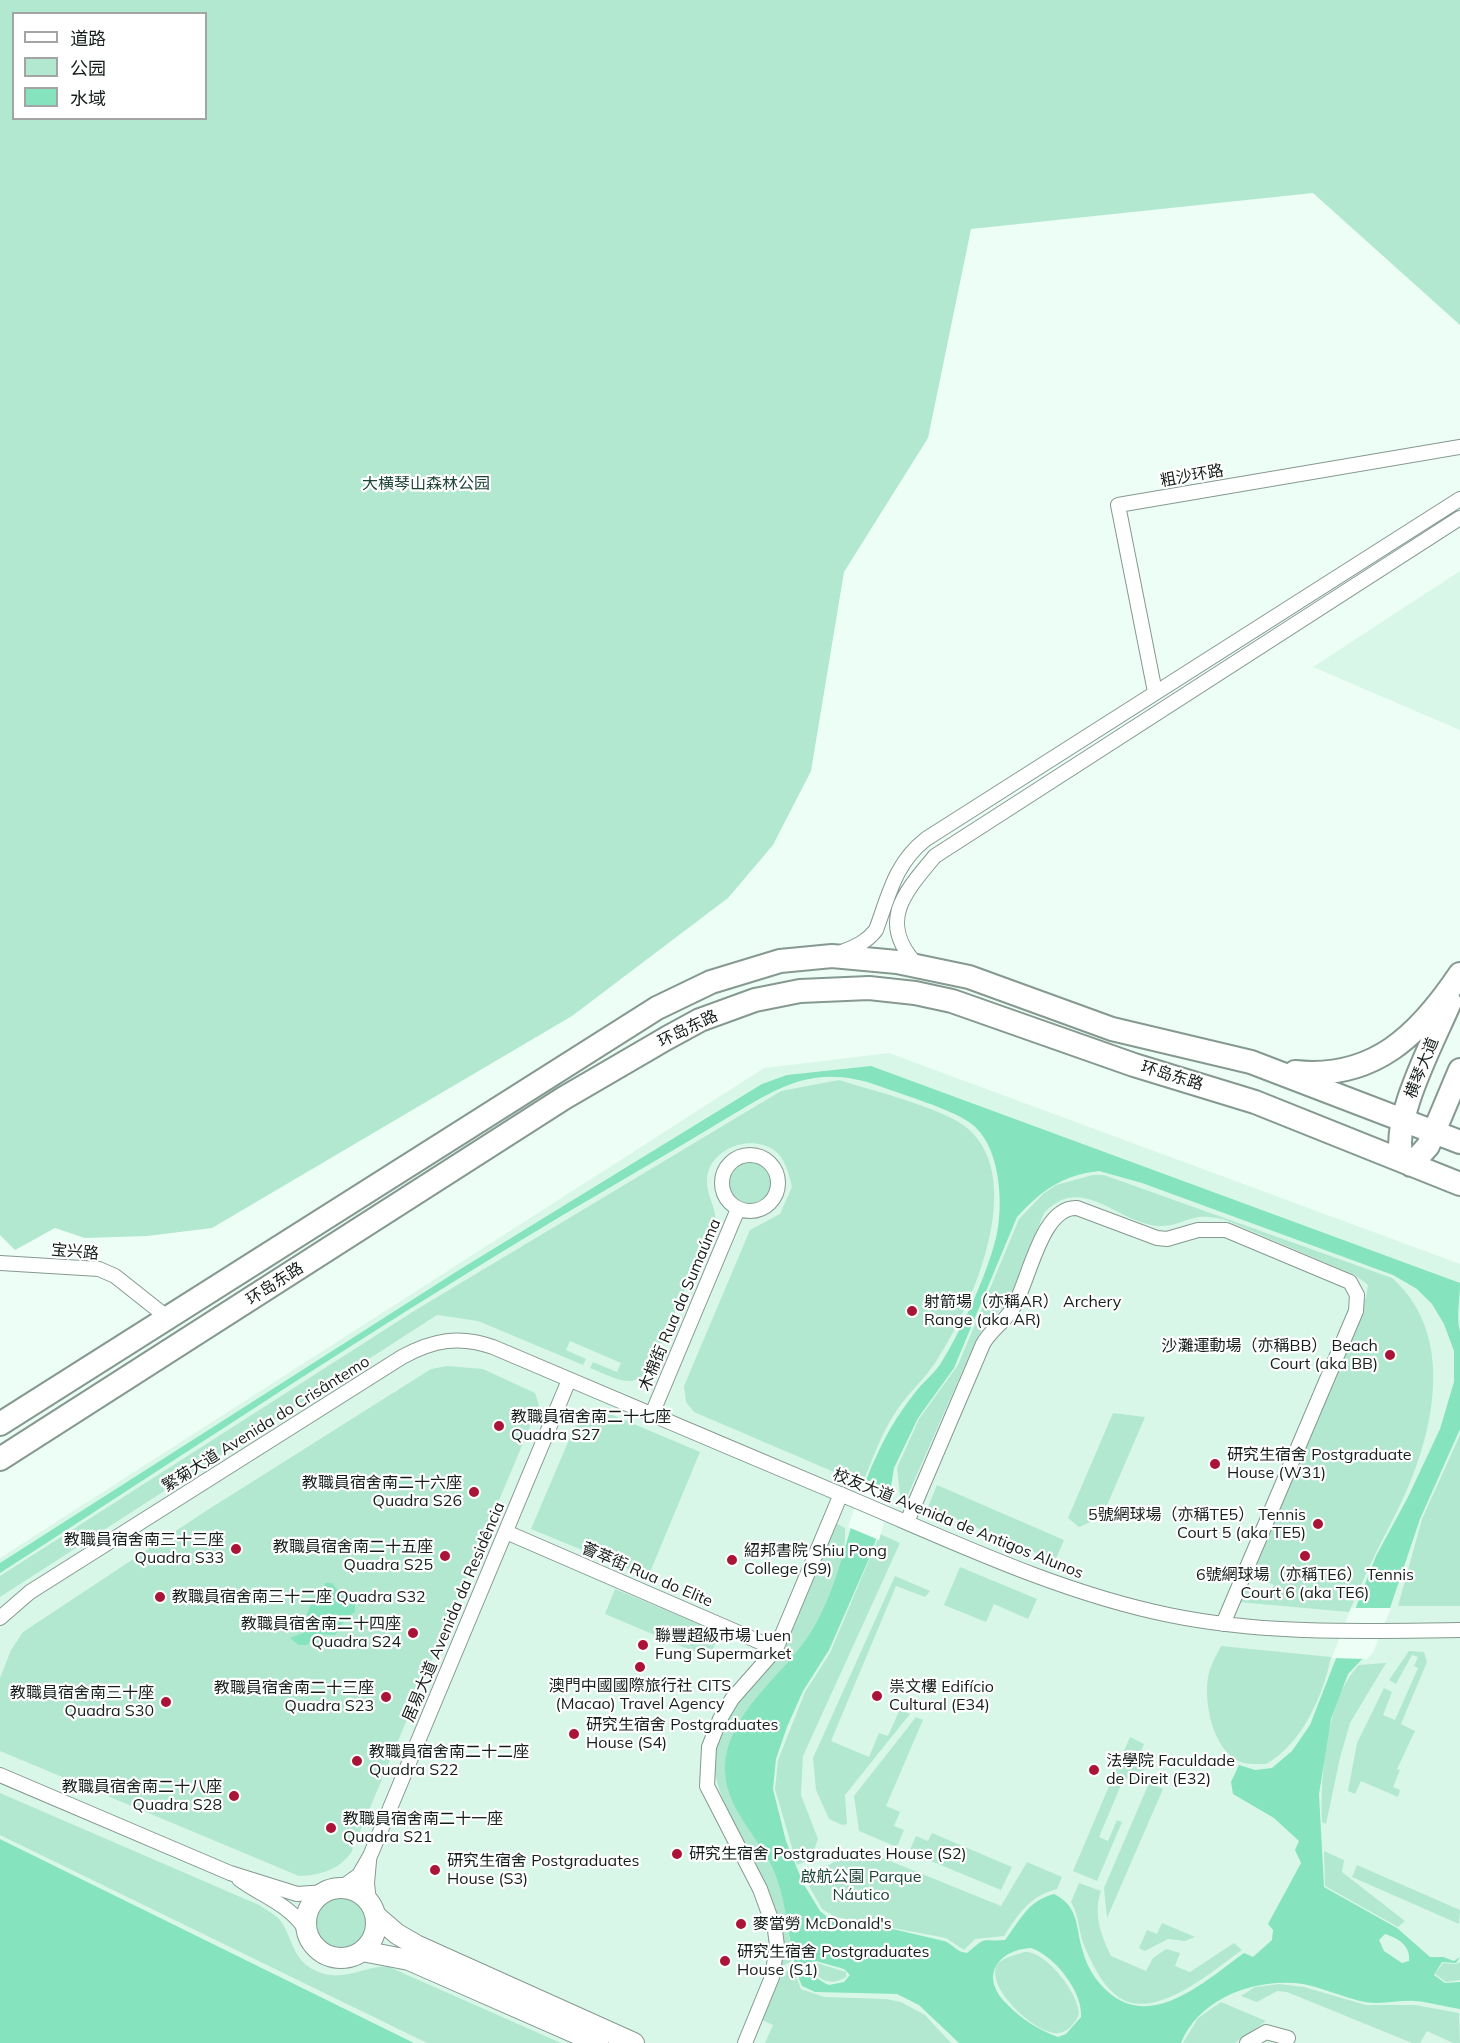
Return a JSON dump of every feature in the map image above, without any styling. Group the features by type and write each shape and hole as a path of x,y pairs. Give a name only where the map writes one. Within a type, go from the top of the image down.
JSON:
{"main road":[{"name":"环岛东路","path":"0,1424 657,1008 711,982 780,961 832,956 864,957 969,977 1112,1029 1203,1049 1276,1071 1460,1142"},
{"path":"1276,1071 1324,1074 1382,1056 1420,1028 1460,976"},
{"name":"横琴大道","path":"1407,1163 1398,1143 1402,1119 1460,976"},
{"name":"环岛东路","path":"0,1459 564,1098 667,1038 711,1016 755,1000 800,991 869,988 915,993 952,1001 1134,1065 1255,1102 1460,1184"},
{"path":"1407,1163 1424,1152 1460,1070"},
{"path":"551,1076 548,1088 556,1099 564,1098"},
{"path":"372,1909 374,1935 362,1951 354,1956 334,1958 317,1948 307,1931 310,1908 333,1890 354,1891 372,1909 397,1934 416,1945 574,2014 634,2043"},
{"path":"362,1951 409,1960 598,2043"}],"street":[{"name":"粗沙环路","path":"1155,692 1118,505 1460,447"},
{"path":"832,956 864,943 876,930 894,875 915,847 1460,499"},
{"path":"918,966 900,945 896,923 899,909 911,886 935,856 1460,518"},
{"path":"748,1155 764,1159 775,1172 777,1188 774,1196 763,1208 746,1211 738,1209 726,1198 723,1191 723,1174 733,1161 748,1155"},
{"name":"木棉街 Rua da Sumaúma","path":"652,1414 738,1209"},
{"path":"901,1520 983,1344 993,1328 1015,1305 1051,1220 1064,1209 1084,1209 1157,1238 1167,1239 1212,1229 1233,1233 1350,1282 1357,1295 1356,1311 1223,1624"},
{"name":"宝兴路","path":"0,1263 99,1269 115,1276 168,1318"},
{"name":"繁菊大道 Avenida do Crisântemo","path":"0,1618 30,1592 402,1357 428,1345 454,1340 481,1343 569,1380"},
{"name":"校友大道 Avenida de Antigos Alunos","path":"569,1380 901,1520 1079,1591 1168,1615 1223,1624 1341,1633 1460,1630"},
{"name":"居易大道 Avenida da Residência","path":"333,1890 359,1875 370,1856 569,1380"},
{"path":"745,2043 772,1977 777,1946 776,1930 760,1889 707,1786 709,1747 720,1719 732,1699 776,1648 843,1495"},
{"name":"薈萃街 Rua do Elite","path":"506,1532 776,1648"},
{"path":"0,1775 230,1873 297,1894 333,1890"},
{"name":"居易大道 Avenida da Residência","path":"370,1856 367,1882 372,1909"},
{"path":"230,1873 256,1891 284,1905 307,1931"},
{"path":"1247,2043 1266,2032 1288,2038"}],"shaded area":[{"path":"1460,571 1460,730 1313,667"},
{"path":"889,1053 1460,1264 1460,2043 414,2043 0,1839 0,1558 764,1068"}],"green space":[{"name":"大横琴山森林公园","path":"0,0 1460,0 1460,325 1313,193 971,229 928,438 844,572 811,771 773,845 728,898 572,1016 212,1228 147,1236 85,1238 55,1228 15,1250 0,1235"},
{"path":"839,1080 942,1113 967,1128 985,1151 993,1179 994,1211 988,1245 964,1311 935,1363 899,1406 890,1421 862,1484 694,1412 686,1402 684,1386 750,1230 780,1214 792,1187 786,1167 778,1153 766,1146 747,1143 722,1153 710,1167 707,1182 715,1215 713,1226 658,1352 651,1365 638,1379 630,1381 613,1378 590,1368 593,1362 617,1372 621,1363 570,1341 566,1350 586,1359 583,1365 478,1321 437,1315 0,1597 0,1576 414,1311 781,1091"},
{"path":"750,1162 765,1169 772,1184 765,1199 750,1206 735,1199 728,1184 735,1169"},
{"path":"1093,1175 1104,1175 1392,1278 1413,1303 1426,1331 1433,1361 1433,1394 1427,1428 1418,1461 1405,1494 1349,1612 1238,1602 1245,1585 1269,1595 1274,1585 1250,1575 1366,1297 1368,1285 1355,1275 1223,1219 1199,1217 1159,1226 1144,1223 1100,1203 1072,1197 1058,1202 1044,1213 1008,1302 984,1326 977,1338 906,1499 900,1496 897,1468 919,1419 958,1365 1019,1219 1043,1194 1056,1185"},
{"path":"447,1366 483,1369 535,1393 539,1405 351,1853 346,1859 322,1873 299,1876 0,1751 0,1678 11,1650 23,1632 206,1511 431,1369"},
{"path":"595,1412 608,1413 700,1452 648,1577 531,1529 574,1428 582,1417"},
{"path":"1113,1413 1145,1417 1102,1517 1079,1527 1068,1518"},
{"path":"1460,1435 1460,1606 1398,1606 1422,1519"},
{"path":"937,1485 1064,1540 1055,1561 928,1507"},
{"path":"834,1522 845,1528 845,1543 838,1576 825,1608 800,1650 752,1705 742,1720 733,1736 725,1771 727,1784 737,1810 768,1860 782,1893 792,1961 782,1966 782,1947 775,1911 761,1876 724,1801 715,1775 714,1757 717,1740 731,1711 774,1662 791,1633"},
{"path":"880,1534 900,1543 803,1756 801,1795 818,1839 811,1859 797,1865 775,1789 778,1760 805,1692 830,1653"},
{"path":"960,1567 1037,1599 1028,1619 994,1604 986,1622 944,1605"},
{"path":"895,1576 930,1591 925,1597 896,1586 831,1741 869,1757 879,1733 888,1736 900,1709 910,1714 845,1795 847,1824 842,1825 829,1819 816,1790 813,1758"},
{"path":"615,1589 720,1633 709,1658 605,1614"},
{"path":"1221,1646 1331,1657 1323,1687 1309,1718 1290,1744 1266,1764 1248,1764 1238,1761 1222,1746 1216,1735 1209,1711 1207,1688 1210,1669"},
{"path":"1409,1651 1424,1652 1427,1662 1401,1724 1415,1731 1397,1769 1400,1770 1393,1787 1400,1790 1398,1797 1361,1781 1355,1794 1348,1791 1357,1743 1384,1688 1392,1692 1383,1715 1395,1720 1418,1668 1414,1666 1418,1657 1412,1655 1396,1684 1389,1680"},
{"path":"1386,1663 1350,1723 1326,1824 1322,1822 1324,1762 1327,1739 1339,1697 1348,1679 1359,1665"},
{"path":"916,1717 923,1720 886,1806 900,1812 894,1826 904,1830 897,1847 859,1831 854,1796"},
{"path":"1130,1737 1144,1744 1137,1762 1146,1766 1138,1783 1124,1778 1099,1837 1108,1841 1117,1820 1122,1822 1097,1881 1073,1871"},
{"path":"1149,1783 1163,1789 1107,1918 1104,1888"},
{"path":"0,1793 259,1905 279,1919 302,1961 315,1971 341,1975 389,1967 561,2043 427,2043 0,1835"},
{"path":"932,1833 1012,1867 1001,1890 909,1852 916,1836 928,1841"},
{"name":"啟航公園 Parque Náutico","path":"858,1848 1001,1906 1027,1862 1062,1877 1057,1889 1039,1896 1026,1906 1004,1936 975,1939 964,1950 946,1938 835,1917 822,1909 805,1879"},
{"path":"1324,1851 1344,1860 1342,1872 1405,1921 1398,1927 1325,1886"},
{"path":"1357,1865 1460,1910 1459,1924 1352,1877"},
{"path":"1079,1883 1101,1891 1098,1908 1099,1924 1111,1956 1146,1971 1153,1958 1166,1949 1180,1953 1175,1966 1190,1972 1234,1943 1242,1950 1201,1980 1167,1998 1150,2003 1134,2003 1120,1998 1100,1976 1083,1944 1071,1902"},
{"path":"341,1897 355,1901 363,1909 367,1923 363,1937 355,1945 341,1949 327,1945 319,1937 315,1923 319,1909 327,1901"},
{"path":"1162,1923 1195,1937 1185,1941 1168,1939 1145,1951 1139,1948 1147,1930 1157,1934"},
{"path":"1024,1952 1033,1953 1051,1965 1074,1996 1079,2014 1066,2031 1050,2032 1028,2020 1007,1999 1000,1988 996,1977 998,1964 1008,1957"},
{"path":"1460,1962 1460,1980 1446,1982 1435,1974 1443,1963"},
{"path":"817,1963 846,1972 846,1977 841,1980 827,1981 819,1977 812,1968 812,1965"},
{"path":"792,1967 801,1989 824,1997 886,1999 901,2002 925,2015 951,2043 765,2043 773,2025 762,2020 779,1977"},
{"path":"1279,1984 1304,1987 1366,2005 1415,2005 1459,2013 1460,2043 1453,2043 1427,2031 1420,2043 1412,2043 1287,1992 1277,1991 1257,2002 1241,1996 1255,1987"},
{"path":"1221,2002 1266,2021 1235,2043 1183,2043 1198,2018"}],"water":[{"path":"871,1066 1460,1283 1458,1314 1460,1429 1420,1519 1388,1614 1370,1651 1348,1674 1331,1719 1319,1794 1324,1887 1397,1928 1430,1957 1443,1957 1454,1961 1460,1957 1456,1963 1442,1962 1434,1975 1445,1983 1460,1982 1460,2009 1415,2001 1365,2002 1303,1984 1267,1984 1249,1987 1216,2002 1201,2013 1181,2043 959,2043 919,2005 897,1994 815,1992 802,1986 775,1874 731,1799 725,1772 727,1751 744,1714 799,1649 822,1612 876,1457 898,1416 938,1367 957,1335 986,1269 996,1238 1000,1209 998,1176 994,1159 980,1132 969,1122 950,1112 882,1087 835,1077 814,1078 777,1090 758,1100 407,1311 0,1573 0,1563 459,1270 762,1084 787,1075","holes":["1099,1171 1142,1183 1393,1275 1417,1289 1432,1304 1444,1324 1454,1351 1454,1382 1440,1429 1408,1497 1376,1556 1310,1725 1292,1751 1272,1768 1255,1770 1239,1765 1231,1782 1233,1794 1274,1818 1299,1841 1295,1850 1301,1863 1268,1924 1273,1930 1272,1940 1253,1957 1244,1953 1196,1988 1178,1998 1160,2004 1142,2006 1124,2002 1099,1983 1085,1958 1072,1911 1062,1899 1054,1894 1037,1901 1005,1940 984,1940 967,1953 944,1941 871,1924 841,1924 831,1920 820,1911 803,1883 786,1841 773,1789 776,1759 787,1727 803,1691 829,1650 871,1554 888,1504 894,1468 918,1418 954,1368 1017,1217 1035,1199 1053,1186 1063,1180","1385,1934 1399,1940 1408,1951 1409,1961 1402,1963 1384,1951 1379,1940","1031,1948 1040,1952 1058,1967 1072,1986 1080,2007 1081,2017 1066,2034 1058,2037 1037,2027 1018,2014 999,1994 994,1984 993,1975 996,1967 1001,1959 1019,1950","816,1961 844,1969 850,1975 844,1982 829,1985 814,1974 811,1964"]},
{"path":"325,1583 332,1583 342,1596 355,1599 355,1612 346,1618 335,1635 318,1634 307,1645 299,1645 290,1638 313,1629 307,1614 311,1604 319,1600"},
{"path":"0,1839 414,2043 0,2043"}],"pier":[{"path":"864,1479 893,1491 879,1540 848,1527"},
{"path":"1351,1608 1391,1608 1373,1653 1367,1659 1332,1658"}],"place":[{"name":"射箭場（亦稱AR） Archery Range (aka AR)","path":"912,1311"},
{"name":"沙灘運動場（亦稱BB） Beach Court (aka BB)","path":"1390,1355"},
{"name":"教職員宿舍南二十七座 Quadra S27","path":"499,1426"},
{"name":"研究生宿舍 Postgraduate House (W31)","path":"1215,1464"},
{"name":"教職員宿舍南二十六座 Quadra S26","path":"474,1492"},
{"name":"5號網球場（亦稱TE5） Tennis Court 5 (aka TE5)","path":"1318,1524"},
{"name":"教職員宿舍南三十三座 Quadra S33","path":"236,1549"},
{"name":"教職員宿舍南二十五座 Quadra S25","path":"445,1556"},
{"name":"6號網球場（亦稱TE6） Tennis Court 6 (aka TE6)","path":"1305,1556"},
{"name":"紹邦書院 Shiu Pong College (S9)","path":"732,1560"},
{"name":"教職員宿舍南三十二座 Quadra S32","path":"160,1597"},
{"name":"教職員宿舍南二十四座 Quadra S24","path":"413,1633"},
{"name":"聯豐超級市場 Luen Fung Supermarket","path":"643,1645"},
{"name":"澳門中國國際旅行社 CITS (Macao) Travel Agency","path":"640,1667"},
{"name":"祟文樓 Edifício Cultural (E34)","path":"877,1696"},
{"name":"教職員宿舍南二十三座 Quadra S23","path":"386,1697"},
{"name":"教職員宿舍南三十座 Quadra S30","path":"166,1702"},
{"name":"研究生宿舍 Postgraduates House (S4)","path":"574,1734"},
{"name":"教職員宿舍南二十二座 Quadra S22","path":"357,1761"},
{"name":"法學院 Faculdade de Direit (E32)","path":"1094,1770"},
{"name":"教職員宿舍南二十八座 Quadra S28","path":"234,1796"},
{"name":"教職員宿舍南二十一座 Quadra S21","path":"331,1828"},
{"name":"研究生宿舍 Postgraduates House (S2)","path":"677,1854"},
{"name":"研究生宿舍 Postgraduates House (S3)","path":"435,1870"},
{"name":"麥當勞 McDonald's","path":"741,1924"},
{"name":"研究生宿舍 Postgraduates House (S1)","path":"725,1961"}]}
